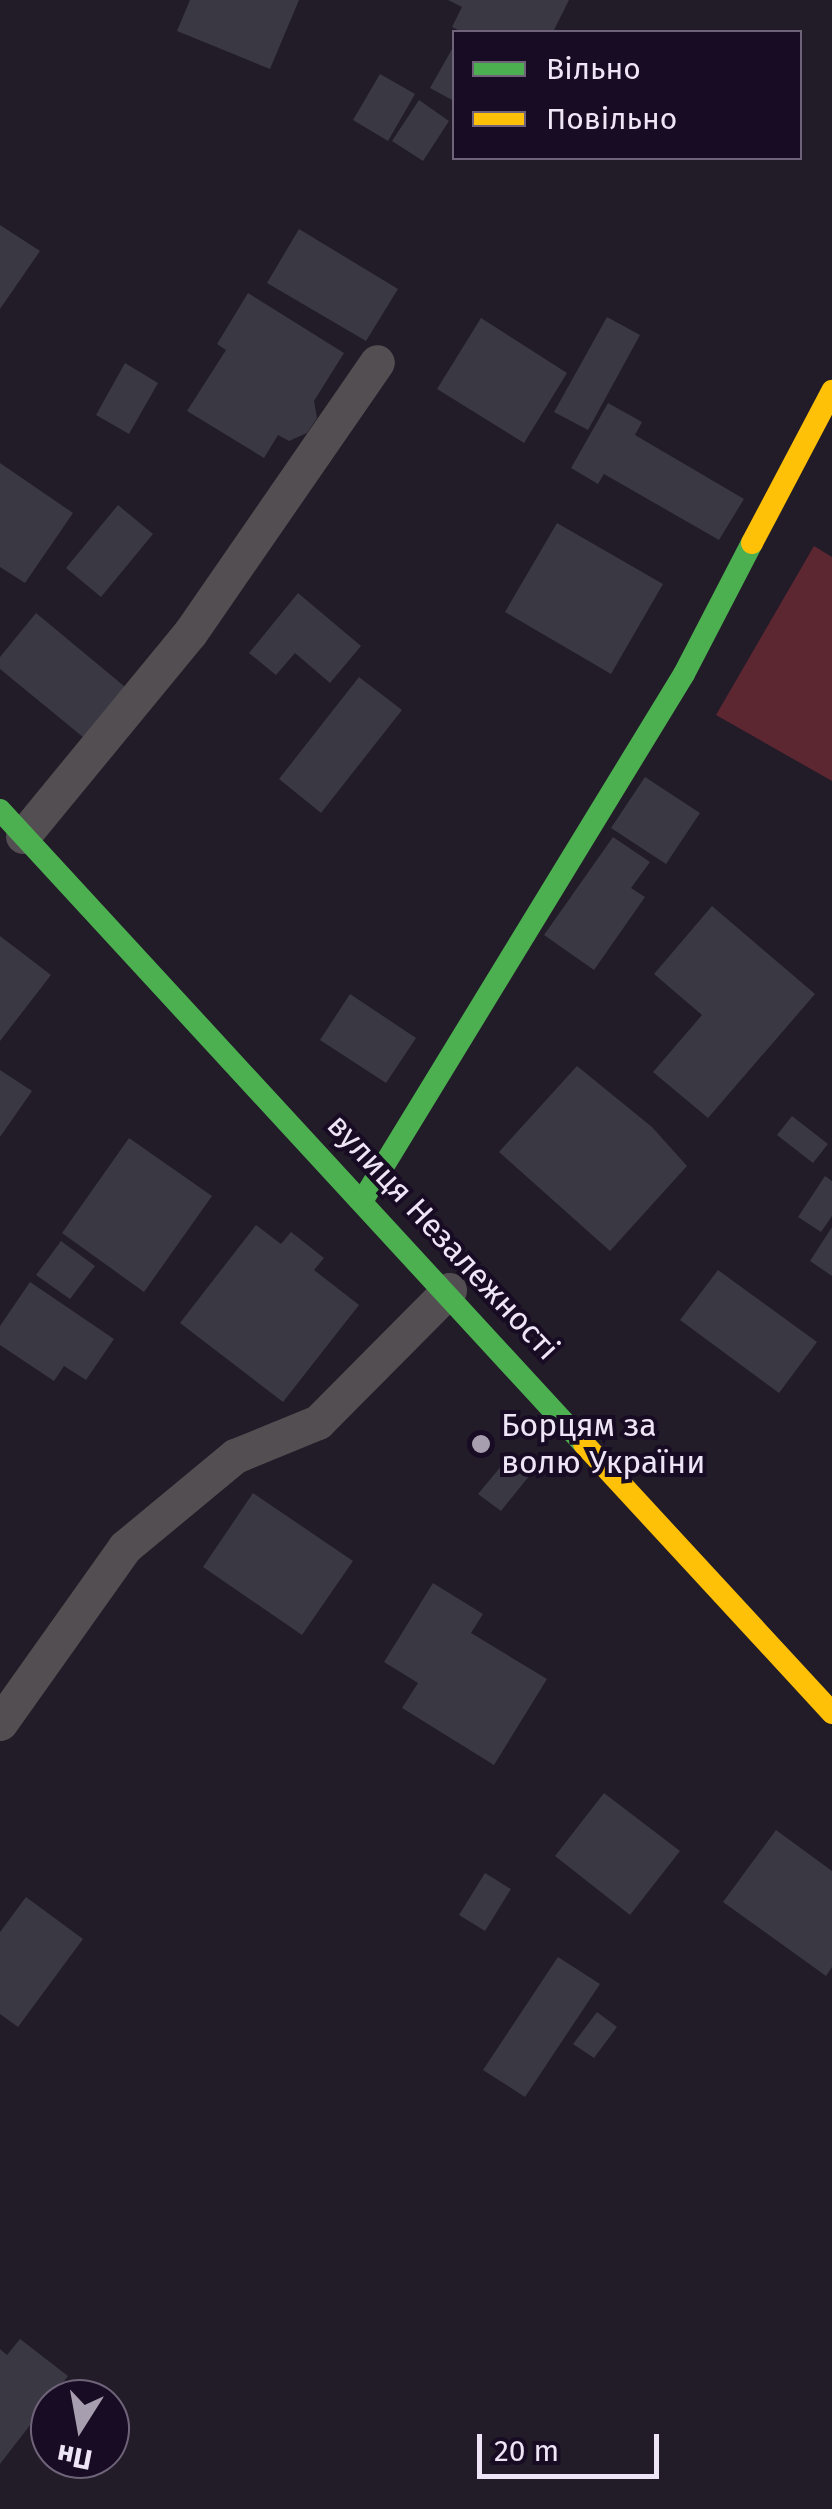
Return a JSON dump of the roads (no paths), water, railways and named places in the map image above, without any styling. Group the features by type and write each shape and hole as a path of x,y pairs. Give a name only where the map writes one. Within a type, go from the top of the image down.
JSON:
{"street":[{"path":"364,1198 684,674 832,391"},
{"name":"вулиця Незалежності","path":"16,827 449,1290 832,1713"}],"lane":[{"path":"16,827 190,633 377,362"},
{"path":"0,1723 125,1548 235,1456 318,1422 449,1290"}],"place":[{"name":"Борцям за волю України","path":"481,1444"}]}
